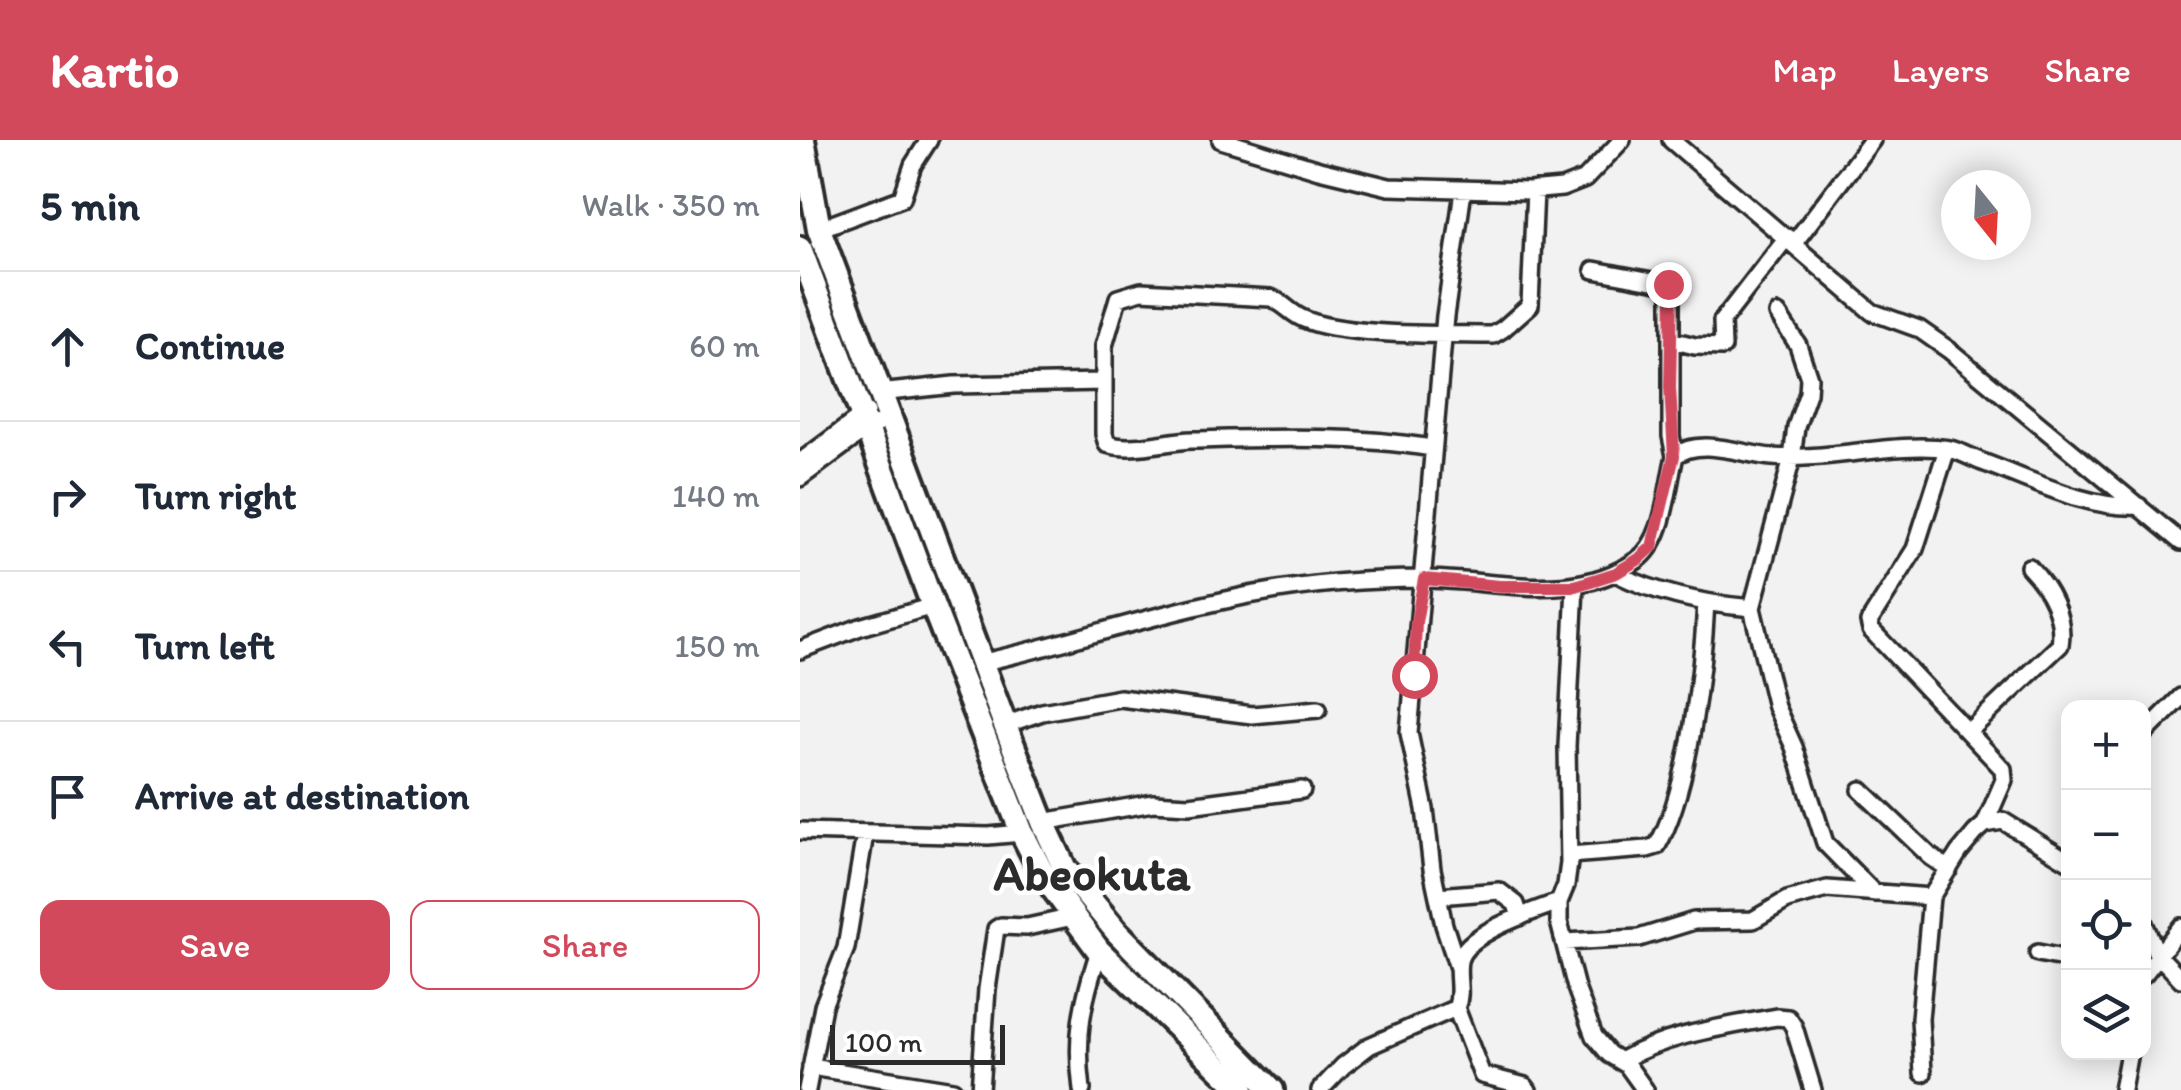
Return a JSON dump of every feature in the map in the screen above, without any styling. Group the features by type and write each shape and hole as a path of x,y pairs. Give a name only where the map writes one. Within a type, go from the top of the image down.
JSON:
{"highway":[{"path":"804,140 819,229 984,662 1005,725 1044,876 1099,951 1242,1090"},
{"path":"800,248 933,606 1032,828 1117,932 1272,1090"}],"street":[{"path":"819,229 902,198 913,166 929,140"},
{"path":"1221,140 1271,147 1319,170 1389,186 1463,190 1562,188 1586,179 1622,140"},
{"path":"1671,140 1872,312 1919,329 1949,350 2181,542"},
{"path":"1670,340 1724,347 1722,320 1872,140"},
{"path":"1458,968 1438,896 1409,733 1432,448 1463,190"},
{"path":"1432,448 1382,440 1314,438 1164,441 1115,447 1107,444 1104,346 1118,298 1126,292 1271,298 1283,302 1302,319 1335,327 1492,334 1504,330 1530,305 1536,190"},
{"path":"984,662 1213,602 1320,586 1424,579 1500,586 1575,586 1616,573 1639,559 1652,547 1674,456 1672,294 1668,284 1594,270"},
{"path":"1778,314 1798,346 1809,378 1752,608 1776,707 1794,747 1825,844 1874,893"},
{"path":"800,478 884,405 936,386 1103,382"},
{"path":"800,462 863,422"},
{"path":"1674,456 1694,447 1792,458 1919,447 1947,449 2059,492 2114,508 2140,506"},
{"path":"1923,1073 1920,1019 1931,897 1959,852 1985,824 2004,780 2002,769 1871,630 1869,622 1915,549 1947,449"},
{"path":"1968,732 2060,645 2058,612 2041,580 2029,568"},
{"path":"1616,573 1637,584 1706,602 1752,608"},
{"path":"1575,586 1567,746 1568,856 1566,885 1559,902 1564,942 1594,1036 1645,1090"},
{"path":"1568,856 1647,849 1657,846 1663,835 1683,769 1704,641 1706,602"},
{"path":"800,650 933,606"},
{"path":"2151,727 2181,697"},
{"path":"1005,725 1042,712 1120,698 1252,715 1318,709"},
{"path":"800,830 988,836 1154,802 1189,805 1302,790"},
{"path":"1860,790 1949,869"},
{"path":"1985,824 2002,821 2061,857"},
{"path":"807,1090 823,1006 846,948 864,834"},
{"path":"1564,942 1639,938 1694,921 1752,920 1787,900 1827,888 1931,897"},
{"path":"1438,896 1499,890 1516,904 1520,917"},
{"path":"1320,1090 1368,1046 1456,1008 1460,955 1472,942 1559,902"},
{"path":"980,1090 996,929 1073,917"},
{"path":"2147,970 2181,927"},
{"path":"2151,939 2157,954 2181,979"},
{"path":"1082,1090 1079,1024 1099,951"},
{"path":"2038,953 2061,958"},
{"path":"1456,1008 1482,1075 1528,1090"},
{"path":"1620,1061 1670,1038 1777,1016 1788,1018 1794,1026 1813,1090"},
{"path":"2122,1090 2128,1060"},
{"path":"811,1067 953,1090"}],"district":[{"name":"Abeokuta","path":"1092,873"}],"route":[{"path":"1414,675 1416,622 1424,579 1500,586 1575,586 1616,573 1652,547 1674,456 1670,387 1672,294 1668,284"}]}
